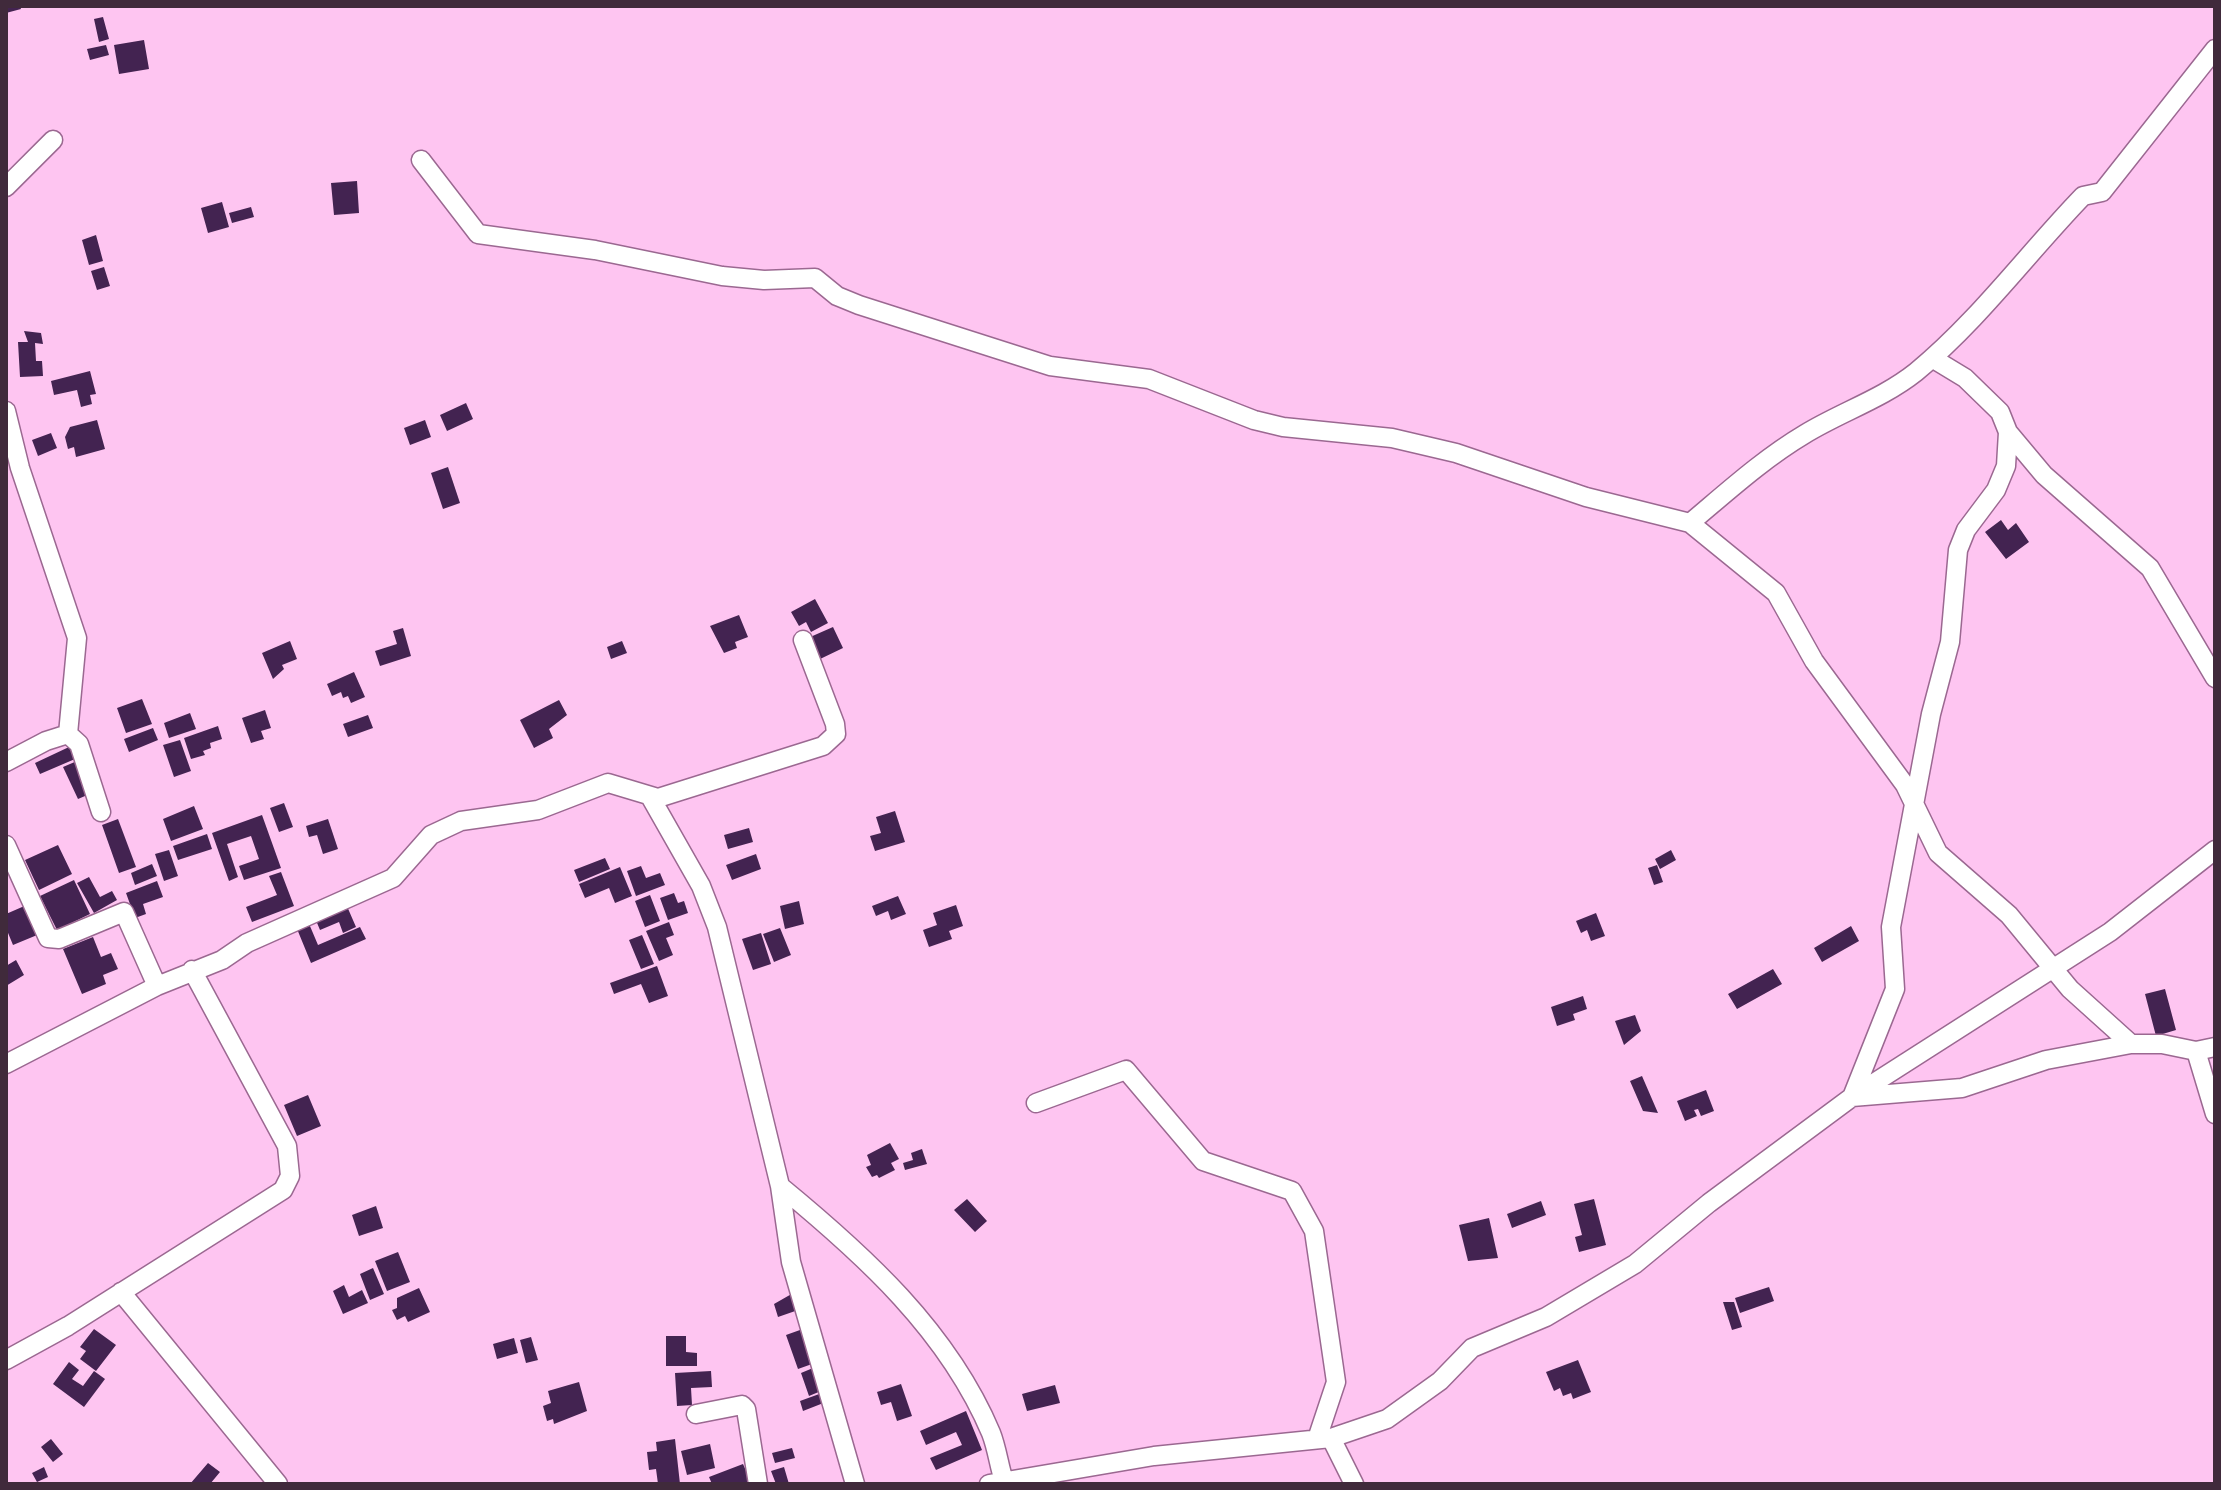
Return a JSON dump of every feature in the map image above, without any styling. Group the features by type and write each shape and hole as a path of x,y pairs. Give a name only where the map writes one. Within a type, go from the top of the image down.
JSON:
{"street":[{"path":"1690,523 1767,459 1808,432 1900,383 1932,358 1974,317 2083,196 2102,192 2215,49"},
{"path":"6,187 53,140"},
{"path":"421,160 478,234 595,250 722,276 764,280 815,278 837,296 859,305 1050,366 1149,379 1237,414 1283,427 1392,438 1456,453 1586,497 1690,523 1776,593 1814,661 1891,765 1938,853 2009,915 2088,1007 2131,1044"},
{"path":"1932,358 1951,367 1986,395 2000,412 2008,432 2044,475 2150,568 2215,678"},
{"path":"6,411 20,468 77,638 68,734"},
{"path":"1852,1097 1895,989 1891,927 1931,714 1950,642 1958,550 1966,530 1996,490 2006,466 2008,432"},
{"path":"651,798 801,755 832,740 835,724 803,640"},
{"path":"6,762 46,741 68,734"},
{"path":"68,734 79,744 101,812"},
{"path":"6,1064 157,986 222,960 247,943 393,878 431,835 461,821 538,810 608,783 624,785 651,798 701,886 717,927 780,1186 791,1262 855,1484"},
{"path":"6,845 48,938 59,939 124,912 157,986"},
{"path":"780,1186 866,1260 927,1325 993,1436 996,1482 1154,1456 1324,1438 1387,1419 1440,1381 1472,1348 1546,1317 1635,1264 1709,1203 1852,1097 2121,925 2215,850"},
{"path":"6,1360 283,1190 290,1176 287,1146 192,970"},
{"path":"1852,1097 1962,1088 2046,1060 2131,1044 2179,1046 2206,1049 2215,1114"},
{"path":"1036,1103 1126,1070 1203,1161 1292,1191 1314,1231 1336,1382 1324,1438 1354,1484"},
{"path":"121,1292 278,1484"},
{"path":"696,1414 742,1405 746,1409 758,1484"}],"building":[{"path":"6,6 20,6 21,9 6,13"},
{"path":"103,17 109,39 99,42 94,19"},
{"path":"144,40 149,69 119,74 114,45"},
{"path":"106,45 109,55 90,60 87,49"},
{"path":"357,181 359,213 334,215 331,183"},
{"path":"222,202 229,227 208,233 201,208"},
{"path":"251,207 254,217 232,223 229,213"},
{"path":"96,235 103,261 89,265 82,240"},
{"path":"104,267 110,286 97,290 91,271"},
{"path":"24,331 41,333 43,344 35,343 36,361 42,361 43,376 20,377 18,342 28,342"},
{"path":"90,371 96,394 90,395 92,404 81,407 77,390 54,395 51,381"},
{"path":"466,403 473,419 447,431 440,415"},
{"path":"97,420 105,449 76,457 74,447 68,449 65,437 70,427"},
{"path":"425,420 431,437 410,445 404,428"},
{"path":"51,433 57,448 38,456 32,440"},
{"path":"448,467 460,503 443,509 431,473"},
{"path":"2001,520 2008,530 2016,523 2029,542 2006,559 1985,532"},
{"path":"815,599 828,623 811,632 806,622 799,626 791,612"},
{"path":"739,615 748,637 735,642 737,648 724,653 710,626"},
{"path":"833,627 843,648 818,660 808,638"},
{"path":"403,628 411,656 380,666 375,651 397,644 393,631"},
{"path":"290,641 297,659 282,665 284,669 273,679 262,653"},
{"path":"622,641 627,653 611,659 607,647"},
{"path":"354,672 365,697 351,703 348,696 343,698 341,692 332,696 327,684"},
{"path":"142,699 152,724 126,733 117,708"},
{"path":"559,700 567,715 549,729 553,738 534,748 520,720"},
{"path":"265,710 271,728 261,731 264,739 251,743 242,718"},
{"path":"190,713 196,729 169,738 164,723"},
{"path":"368,715 373,728 348,737 343,724"},
{"path":"218,726 222,739 210,743 211,748 203,751 205,755 191,759 184,738"},
{"path":"153,728 158,740 129,752 124,739"},
{"path":"180,740 191,771 174,777 163,745"},
{"path":"69,747 75,759 40,774 35,763"},
{"path":"77,761 92,793 78,799 63,767"},
{"path":"284,803 293,827 279,832 270,808"},
{"path":"194,806 203,829 171,841 163,819"},
{"path":"895,811 905,842 875,851 870,836 881,833 876,817"},
{"path":"262,815 281,868 244,880 239,866 259,859 251,836 227,844 238,877 229,881 212,833"},
{"path":"118,819 136,867 119,873 102,825"},
{"path":"328,819 338,849 323,854 317,835 309,837 306,826"},
{"path":"749,828 753,842 728,849 724,835"},
{"path":"207,834 212,849 178,860 173,846"},
{"path":"58,845 72,874 39,890 25,860"},
{"path":"169,850 178,876 164,881 155,854"},
{"path":"1671,850 1676,860 1660,869 1655,859"},
{"path":"756,854 761,869 732,880 726,865"},
{"path":"605,858 610,869 579,882 574,870"},
{"path":"152,864 157,876 135,885 131,873"},
{"path":"1657,865 1663,882 1654,885 1648,868"},
{"path":"641,866 646,878 660,873 665,885 636,896 627,871"},
{"path":"620,867 632,896 615,903 609,888 585,898 579,884"},
{"path":"281,872 294,906 252,922 246,907 277,895 269,876"},
{"path":"89,877 100,897 112,891 117,900 94,913 77,883"},
{"path":"74,880 90,914 57,930 40,896"},
{"path":"157,881 163,897 143,904 146,914 135,918 126,893"},
{"path":"674,893 678,903 684,901 688,913 668,920 660,898"},
{"path":"650,895 660,921 645,927 635,901"},
{"path":"898,896 906,914 891,920 888,911 876,916 872,906"},
{"path":"799,901 804,924 785,929 780,906"},
{"path":"29,904 42,933 13,945 6,928 6,914"},
{"path":"346,904 356,927 343,933 339,922 320,930 315,918"},
{"path":"956,905 963,926 949,931 952,939 929,947 923,930 937,925 933,913"},
{"path":"1596,913 1605,936 1591,941 1587,930 1581,933 1576,921"},
{"path":"307,919 318,945 360,927 366,939 311,963 295,924"},
{"path":"669,922 674,935 666,938 673,955 659,961 646,931"},
{"path":"1851,926 1859,941 1822,962 1814,948"},
{"path":"780,928 791,955 774,962 763,934"},
{"path":"761,933 771,964 753,970 742,939"},
{"path":"642,935 654,964 641,969 629,940"},
{"path":"93,937 101,957 111,953 118,969 103,975 106,984 82,994 63,949"},
{"path":"16,960 24,975 6,986 6,966"},
{"path":"657,966 668,996 649,1003 641,984 614,994 610,983"},
{"path":"1773,969 1782,984 1737,1009 1728,994"},
{"path":"2165,989 2176,1030 2156,1036 2145,994"},
{"path":"1583,996 1587,1009 1573,1014 1575,1020 1557,1026 1551,1007"},
{"path":"1635,1015 1641,1031 1624,1045 1615,1021"},
{"path":"1642,1076 1658,1113 1643,1111 1630,1081"},
{"path":"1706,1090 1714,1111 1701,1116 1698,1109 1694,1110 1697,1116 1685,1121 1677,1101"},
{"path":"308,1095 321,1126 297,1136 284,1105"},
{"path":"890,1143 899,1159 891,1163 895,1170 879,1178 877,1175 872,1177 866,1167 871,1165 867,1155"},
{"path":"922,1149 927,1164 905,1170 903,1163 913,1160 911,1153"},
{"path":"967,1199 987,1221 975,1232 954,1210"},
{"path":"1594,1199 1606,1245 1579,1252 1575,1237 1582,1235 1574,1204"},
{"path":"1541,1201 1546,1215 1512,1228 1507,1214"},
{"path":"376,1206 383,1228 359,1236 352,1215"},
{"path":"1489,1218 1498,1258 1468,1261 1459,1225"},
{"path":"398,1252 410,1282 387,1291 375,1261"},
{"path":"373,1268 384,1294 370,1300 360,1274"},
{"path":"344,1285 349,1297 362,1290 368,1303 343,1314 333,1291"},
{"path":"1769,1287 1774,1301 1740,1313 1735,1298"},
{"path":"419,1288 430,1312 408,1322 405,1316 397,1320 392,1310 397,1308 397,1298"},
{"path":"795,1292 801,1309 778,1317 774,1304"},
{"path":"1723,1302 1734,1302 1742,1327 1732,1330"},
{"path":"94,1329 116,1345 96,1371 80,1359 86,1351 80,1347"},
{"path":"800,1330 812,1364 798,1369 786,1335"},
{"path":"666,1336 686,1336 686,1352 697,1353 697,1366 666,1366"},
{"path":"531,1337 538,1360 526,1363 520,1340"},
{"path":"514,1338 518,1353 497,1359 493,1344"},
{"path":"1578,1360 1591,1392 1573,1399 1571,1393 1563,1396 1560,1388 1554,1391 1546,1372"},
{"path":"69,1362 79,1370 72,1379 83,1386 94,1371 105,1379 84,1407 53,1384"},
{"path":"813,1368 821,1391 809,1396 801,1373"},
{"path":"711,1371 712,1387 691,1388 692,1405 677,1406 675,1373"},
{"path":"579,1382 587,1411 554,1424 553,1419 547,1421 543,1406 551,1403 548,1391"},
{"path":"901,1384 912,1416 897,1421 891,1402 881,1405 877,1392"},
{"path":"1055,1385 1060,1403 1027,1411 1022,1394"},
{"path":"822,1393 826,1402 803,1411 800,1401"},
{"path":"966,1411 982,1450 936,1470 930,1458 962,1445 956,1432 926,1445 920,1431"},
{"path":"51,1439 63,1454 53,1462 41,1447"},
{"path":"675,1439 680,1484 658,1484 656,1469 649,1470 647,1452 657,1451 656,1442"},
{"path":"710,1444 715,1468 687,1475 681,1451"},
{"path":"792,1448 795,1458 775,1463 772,1453"},
{"path":"208,1463 220,1472 210,1484 190,1484"},
{"path":"743,1464 752,1484 712,1484 709,1477"},
{"path":"44,1467 48,1477 37,1482 32,1473"},
{"path":"784,1467 789,1484 776,1484 771,1471"}]}
